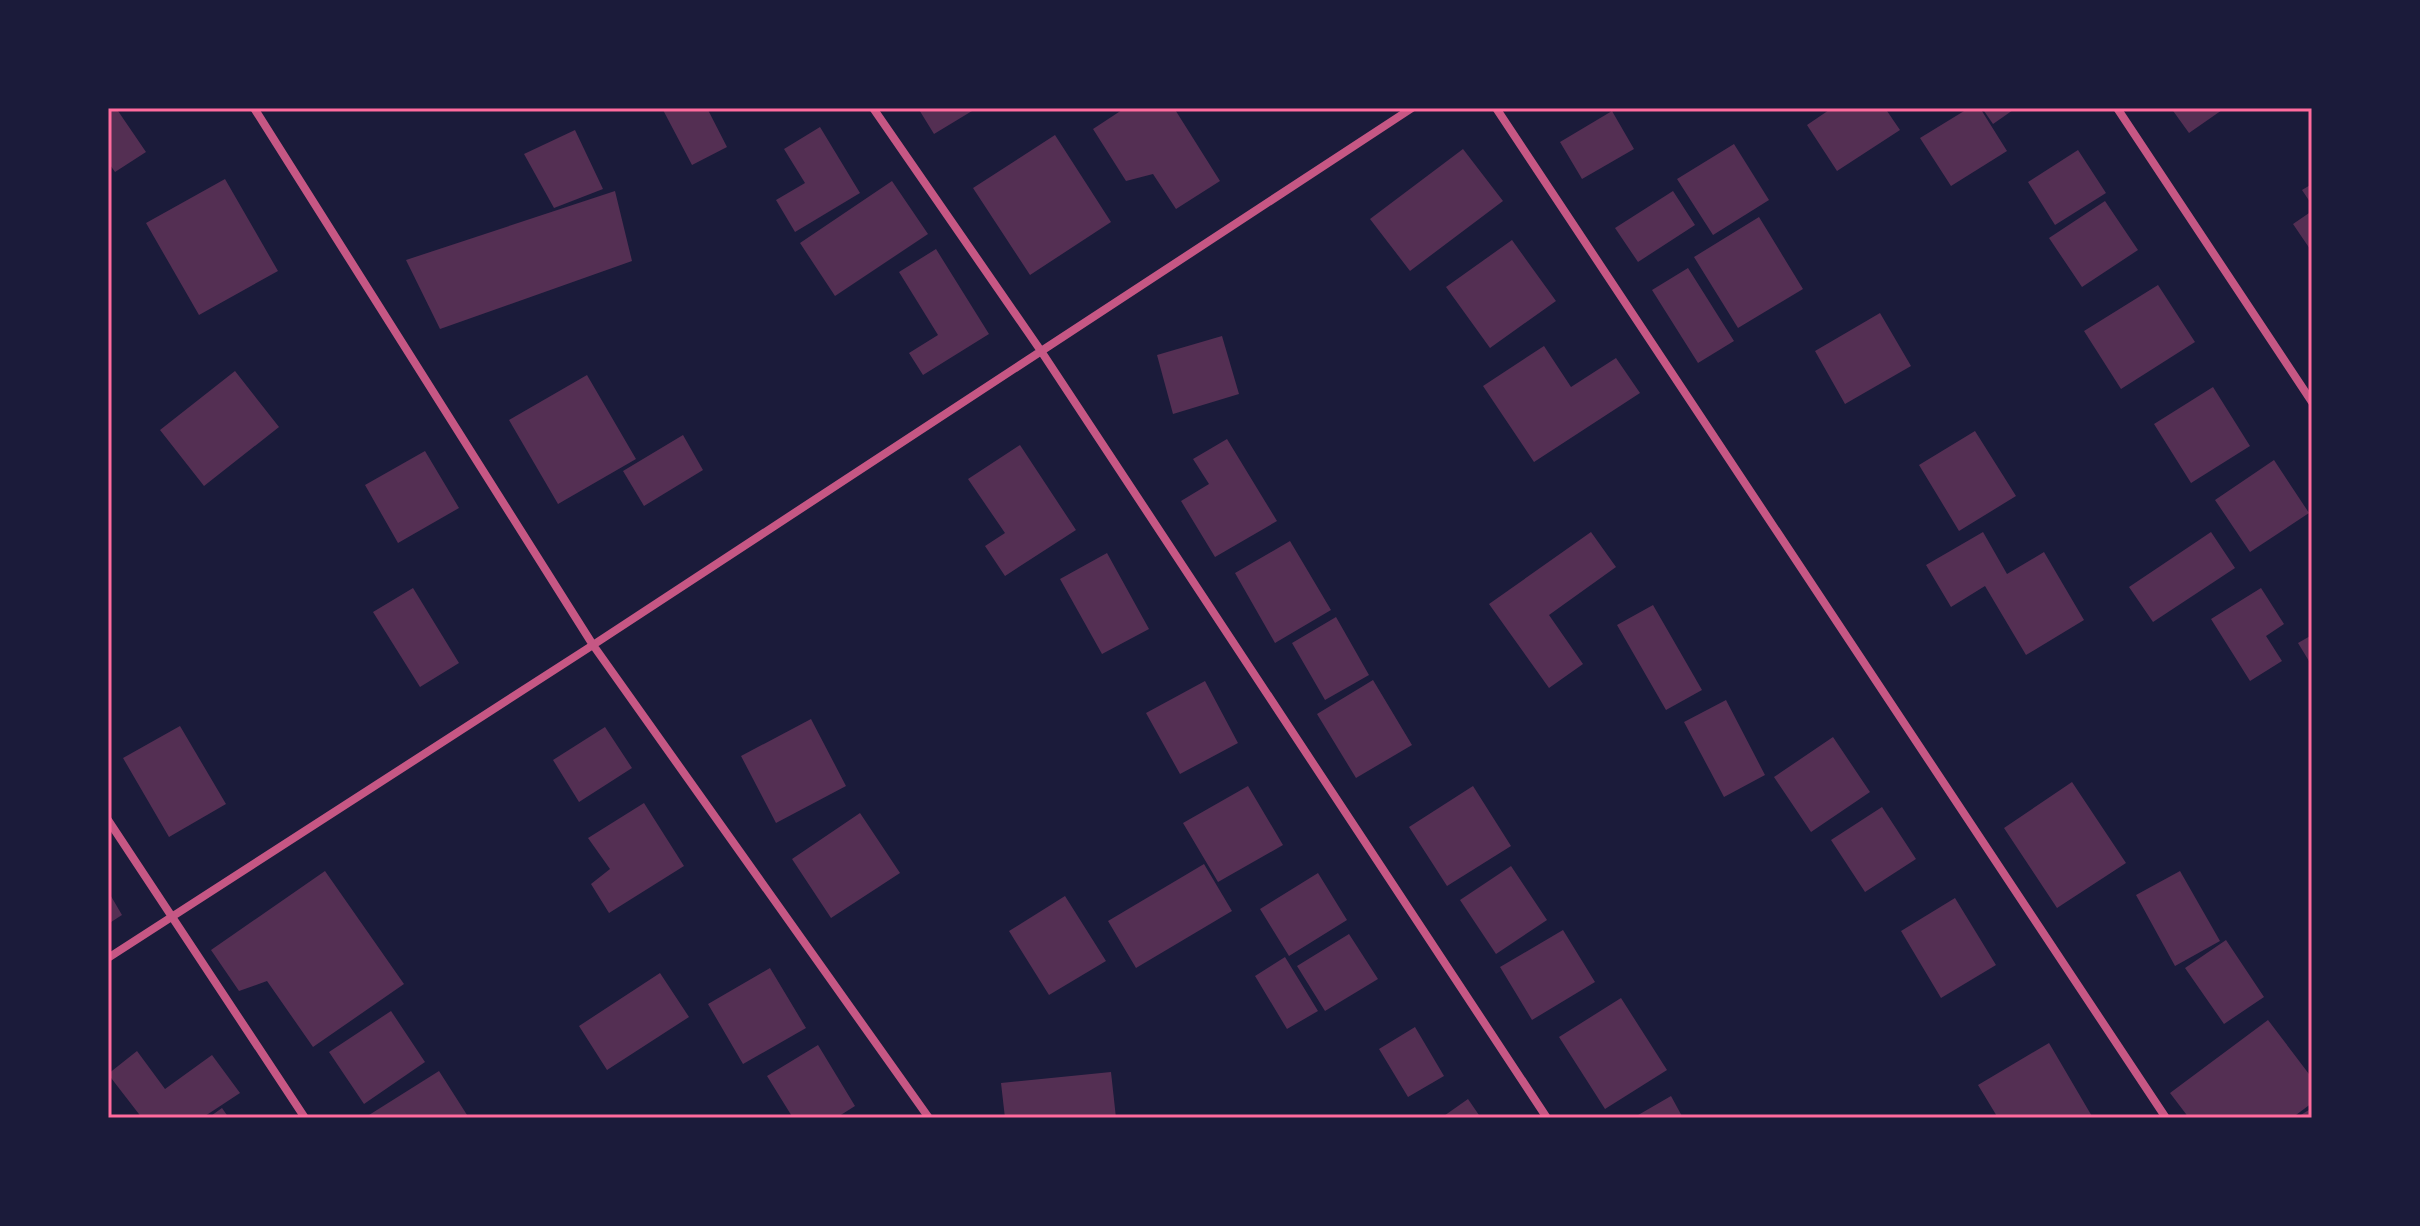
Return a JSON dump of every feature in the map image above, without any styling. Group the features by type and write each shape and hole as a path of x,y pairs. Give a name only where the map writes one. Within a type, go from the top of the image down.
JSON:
{"street":[{"path":"254,108 593,645 929,1118"},
{"path":"873,108 1041,351 1547,1118"},
{"path":"108,958 593,645 1412,108"},
{"path":"1496,108 2166,1118"},
{"path":"2117,108 2312,402"},
{"path":"108,820 305,1118"}],"building":[{"path":"108,108 116,108 146,152 115,172 108,162"},
{"path":"662,108 707,108 727,147 692,165"},
{"path":"918,108 977,108 934,134"},
{"path":"1125,108 1174,108 1220,181 1176,209 1153,174 1126,181 1093,129"},
{"path":"1832,108 1885,108 1900,130 1837,171 1807,125"},
{"path":"1969,108 1980,108 2007,151 1951,186 1920,138"},
{"path":"1982,108 2016,108 1993,124"},
{"path":"2171,108 2225,108 2189,133"},
{"path":"1612,111 1634,149 1582,179 1560,142"},
{"path":"820,127 860,193 795,232 776,200 805,183 784,149"},
{"path":"575,130 603,189 554,208 524,154"},
{"path":"1055,135 1111,222 1030,275 973,188"},
{"path":"1734,144 1769,200 1713,235 1677,179"},
{"path":"1463,149 1503,201 1410,271 1370,219"},
{"path":"2078,150 2106,193 2055,225 2028,182"},
{"path":"225,179 278,271 199,315 146,223"},
{"path":"892,181 928,234 835,296 800,243"},
{"path":"2312,184 2312,205 2302,190"},
{"path":"615,191 632,261 440,329 406,260"},
{"path":"1673,191 1695,225 1638,262 1615,228"},
{"path":"2105,201 2138,250 2082,287 2049,238"},
{"path":"2312,211 2312,252 2293,224"},
{"path":"1759,217 1803,289 1738,328 1694,257"},
{"path":"1512,240 1556,301 1490,348 1446,287"},
{"path":"936,249 989,334 923,375 909,353 938,335 899,272"},
{"path":"1688,268 1734,341 1698,363 1652,290"},
{"path":"2158,285 2195,342 2121,389 2084,331"},
{"path":"1880,313 1911,366 1845,404 1815,351"},
{"path":"1222,336 1239,394 1173,414 1157,355"},
{"path":"1544,346 1571,387 1616,358 1640,393 1534,462 1483,386"},
{"path":"235,371 279,427 204,486 160,430"},
{"path":"587,375 636,459 558,504 509,420"},
{"path":"2213,387 2250,446 2191,483 2154,424"},
{"path":"1975,431 2016,496 1959,531 1919,465"},
{"path":"683,435 703,470 644,506 623,471"},
{"path":"1227,439 1277,521 1215,557 1181,501 1209,484 1193,459"},
{"path":"1020,445 1076,530 1005,576 985,546 1005,533 968,479"},
{"path":"425,451 459,508 398,543 365,485"},
{"path":"2274,460 2309,513 2250,552 2215,500"},
{"path":"1591,532 1616,567 1549,615 1583,664 1549,688 1489,604"},
{"path":"1983,532 2007,574 2044,552 2084,620 2026,655 1985,586 1951,607 1926,565"},
{"path":"2211,532 2235,568 2153,622 2129,587"},
{"path":"1290,541 1331,610 1275,643 1235,573"},
{"path":"1107,553 1149,629 1102,654 1060,579"},
{"path":"413,588 459,663 420,687 373,612"},
{"path":"2261,588 2284,624 2266,636 2282,661 2250,681 2211,619"},
{"path":"1653,605 1702,690 1666,710 1617,625"},
{"path":"1336,617 1369,675 1325,700 1292,643"},
{"path":"2312,635 2312,666 2298,643"},
{"path":"1373,680 1412,745 1356,778 1317,714"},
{"path":"1205,681 1238,743 1180,774 1146,713"},
{"path":"1726,700 1765,775 1724,797 1684,722"},
{"path":"811,719 846,786 776,823 741,756"},
{"path":"180,726 226,804 169,837 123,758"},
{"path":"605,727 632,768 579,802 553,760"},
{"path":"1833,737 1870,792 1811,832 1774,777"},
{"path":"2072,782 2126,863 2057,908 2004,828"},
{"path":"1248,786 1283,845 1218,882 1183,823"},
{"path":"1473,786 1511,846 1447,886 1409,827"},
{"path":"644,803 684,866 609,913 591,884 610,869 588,838"},
{"path":"1882,807 1916,859 1865,892 1831,840"},
{"path":"860,813 900,873 831,918 792,859"},
{"path":"1204,864 1232,911 1136,968 1108,921"},
{"path":"1511,866 1547,920 1496,954 1460,900"},
{"path":"325,871 404,984 313,1047 267,981 239,991 211,950"},
{"path":"2180,871 2220,941 2175,966 2136,895"},
{"path":"1318,873 1347,920 1289,956 1260,909"},
{"path":"108,891 122,915 108,924"},
{"path":"1065,896 1106,961 1049,995 1009,931"},
{"path":"1955,898 1996,965 1941,998 1901,931"},
{"path":"1563,930 1595,982 1532,1020 1500,967"},
{"path":"1349,934 1378,979 1325,1011 1297,966"},
{"path":"2226,940 2264,997 2224,1024 2185,968"},
{"path":"1285,957 1318,1011 1287,1029 1255,976"},
{"path":"770,968 806,1028 743,1064 708,1004"},
{"path":"660,973 689,1017 607,1070 579,1026"},
{"path":"1621,998 1667,1070 1605,1109 1559,1037"},
{"path":"391,1011 425,1062 364,1104 329,1052"},
{"path":"2268,1020 2312,1078 2312,1103 2292,1118 2189,1118 2170,1093"},
{"path":"1415,1027 1444,1076 1408,1097 1379,1049"},
{"path":"2049,1043 2093,1118 1998,1118 1978,1085"},
{"path":"818,1045 855,1106 836,1118 793,1118 767,1076"},
{"path":"137,1051 165,1089 212,1055 240,1093 202,1118 142,1118 108,1074"},
{"path":"439,1071 469,1118 371,1118 369,1115"},
{"path":"1111,1072 1116,1118 1005,1118 1001,1083"},
{"path":"1671,1096 1683,1118 1633,1118"},
{"path":"1468,1099 1481,1118 1441,1118"},
{"path":"222,1108 229,1118 208,1118"},
{"path":"2312,1108 2312,1118 2296,1118"}]}
